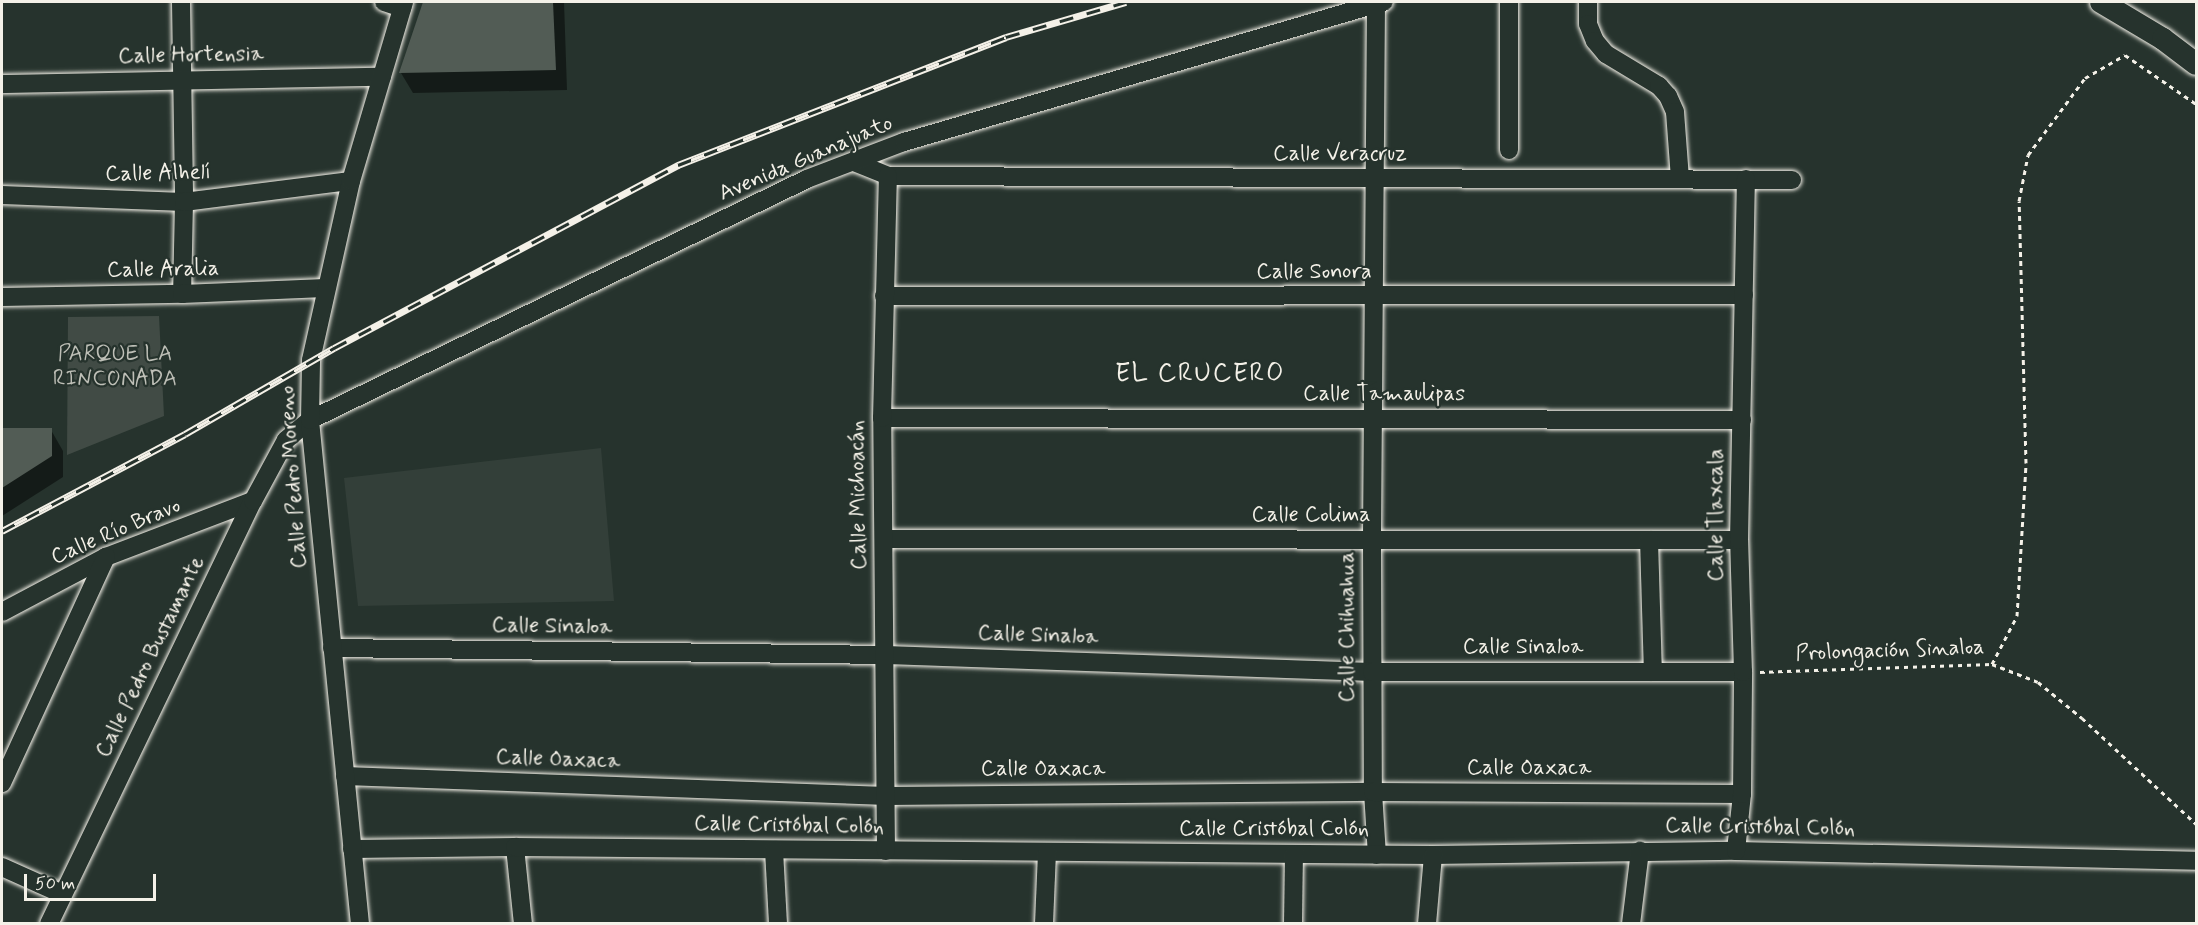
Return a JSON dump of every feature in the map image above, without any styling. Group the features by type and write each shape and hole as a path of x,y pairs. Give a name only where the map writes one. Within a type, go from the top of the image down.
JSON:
{"main road":[{"path":"2101,2 2163,39 2196,64"}],"street":[{"path":"181,2 184,202 182,294"},
{"path":"384,2 403,5"},
{"name":"Avenida Guanajuato","path":"309,420 807,179 904,142 1380,2"},
{"name":"Calle Chihuahua","path":"1377,855 1373,792 1372,540 1373,297 1380,2"},
{"path":"1509,2 1509,150"},
{"path":"1588,2 1588,24 1595,41 1606,54 1659,86 1668,96 1674,112 1680,179"},
{"name":"Calle Pedro Moreno","path":"360,924 309,420 311,360 325,288 351,181 403,5"},
{"name":"Calle Hortensia","path":"2,84 382,77"},
{"path":"854,162 888,176"},
{"name":"Calle Veracruz","path":"888,176 1792,180"},
{"name":"Calle Michoacán","path":"886,851 886,655 882,418 888,176"},
{"name":"Calle Tlaxcala","path":"1736,851 1742,794 1743,672 1739,540 1746,180"},
{"name":"Calle Alhelí","path":"2,195 184,202 351,181"},
{"name":"Calle Aralia","path":"2,297 182,294 325,288"},
{"name":"Calle Sonora","path":"884,296 1744,296"},
{"name":"Calle Tamaulipas","path":"882,418 1742,420"},
{"name":"Calle Pedro Bustamante","path":"49,924 253,501 286,440 309,420"},
{"name":"Calle Río Bravo","path":"2,612 106,557 253,501"},
{"name":"Calle Colima","path":"884,539 1739,540"},
{"path":"1649,540 1653,672"},
{"path":"4,772 106,557"},
{"name":"Calle Sinaloa","path":"332,648 886,655 1372,672 1743,672"},
{"name":"Calle Oaxaca","path":"345,776 887,796 1373,792 1742,794"},
{"path":"515,847 523,924"},
{"name":"Calle Cristóbal Colón","path":"352,849 515,847 1377,855 1736,851 2196,861"},
{"path":"774,850 778,924"},
{"path":"1631,924 1640,851"},
{"path":"1044,924 1047,852"},
{"path":"1293,924 1294,854"},
{"path":"1427,924 1433,855"},
{"path":"2,867 62,894"}],"path":[{"path":"1992,664 2017,616 2026,463 2019,201 2028,155 2085,78 2125,55 2196,104"},
{"name":"Prolongación Sinaloa","path":"1743,672 1992,664 2038,682 2082,718 2196,824"}],"shaded area":[{"path":"601,448 614,601 358,606 344,478"}],"green space":[{"name":"PARQUE LA RINCONADA","path":"159,316 164,416 67,455 68,317"}],"building":[{"path":"423,2 553,2 556,70 399,73"},
{"path":"2,428 52,428 52,456 2,488"}],"railway":[{"path":"2,531 185,434 334,348 678,165 1006,37 1126,2"}],"district":[{"name":"EL CRUCERO","path":"1200,375"}]}
